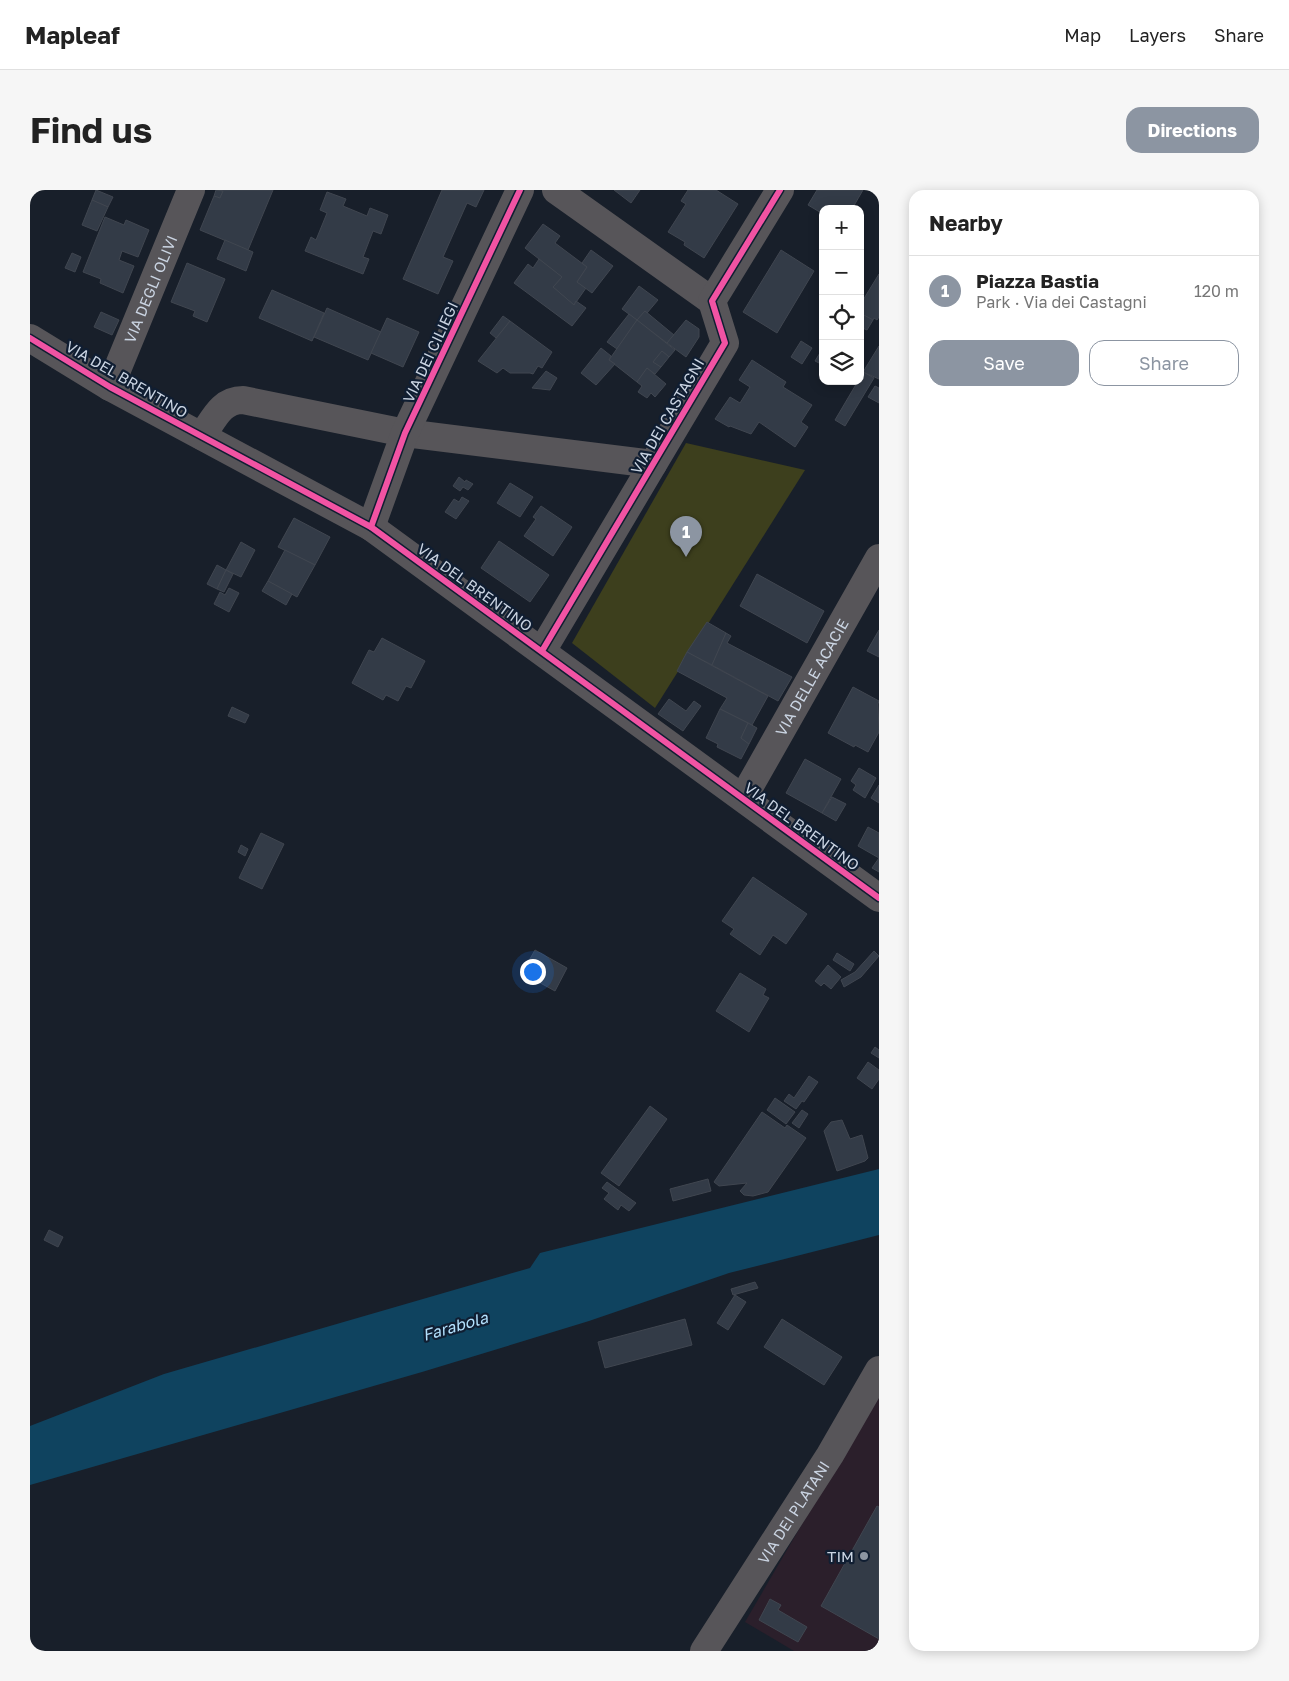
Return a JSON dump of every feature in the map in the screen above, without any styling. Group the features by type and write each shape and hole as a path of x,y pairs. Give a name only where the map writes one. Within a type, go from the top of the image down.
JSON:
{"street":[{"name":"VIA DEGLI OLIVI","path":"110,387 191,190"},
{"name":"VIA DEI CILIEGI","path":"370,527 406,434 520,190"},
{"path":"556,190 712,301 780,190"},
{"name":"VIA DEI CASTAGNI","path":"542,651 725,343 712,301"},
{"name":"VIA DEL BRENTINO","path":"30,338 110,387 370,527 879,898"},
{"path":"202,436 225,405 233,400 243,400 406,434 653,464"},
{"name":"VIA DELLE ACACIE","path":"743,798 879,558"},
{"name":"VIA DEI PLATANI","path":"704,1651 830,1455 879,1370"}],"shaded area":[{"path":"879,1392 879,1651 794,1651 745,1622"}],"green space":[{"path":"686,443 805,470 655,708 572,643"}],"water":[{"name":"Farabola","path":"879,1169 879,1235 729,1273 589,1321 422,1372 30,1485 30,1426 164,1374 530,1268 540,1253"}],"building":[{"path":"96,190 113,197 108,207 92,200"},
{"path":"216,190 223,191 220,198 214,196"},
{"path":"219,190 273,190 248,250 200,230 214,196 220,198 223,191"},
{"path":"442,190 484,190 476,207 467,203 443,257 453,261 438,294 403,279"},
{"path":"614,190 640,190 631,203"},
{"path":"688,190 716,190 738,204 704,258 684,245 685,242 668,232 686,204 681,201"},
{"path":"817,190 863,190 854,205 819,205 819,212 808,205"},
{"path":"327,192 346,199 343,206 367,216 370,208 388,215 381,234 373,231 363,257 369,259 363,274 305,251 311,237 316,240 327,213 320,210"},
{"path":"92,200 108,207 97,231 82,225"},
{"path":"105,217 124,225 126,220 149,230 138,257 122,251 119,260 134,266 123,293 100,283 101,279 83,272"},
{"path":"543,224 560,236 555,243 587,267 577,282 586,288 574,305 553,287 562,277 525,248"},
{"path":"225,240 253,252 246,271 217,259"},
{"path":"591,250 613,266 592,293 577,282 587,267 582,263"},
{"path":"781,250 814,271 777,333 743,312"},
{"path":"72,253 81,257 75,272 65,268"},
{"path":"539,259 562,277 553,287 574,305 576,301 586,308 572,326 514,283 528,264 533,268"},
{"path":"187,263 225,279 207,322 193,316 195,311 171,302"},
{"path":"879,274 879,317 877,320 864,315 864,298"},
{"path":"639,286 658,300 647,313 645,311 637,320 622,309"},
{"path":"272,290 324,313 312,341 259,318"},
{"path":"327,308 381,332 368,360 314,337"},
{"path":"645,311 674,335 667,343 637,320"},
{"path":"101,312 119,320 112,335 94,327"},
{"path":"629,314 637,320 617,349 607,342"},
{"path":"864,315 873,320 867,330 864,329"},
{"path":"503,316 510,321 496,338 490,333"},
{"path":"387,318 419,332 403,367 371,353"},
{"path":"637,320 675,350 669,357 662,351 653,362 661,367 655,374 647,368 637,382 609,360"},
{"path":"686,320 699,329 699,337 686,357 667,343"},
{"path":"510,321 552,352 542,368 538,366 533,374 510,373 503,368 497,373 478,361"},
{"path":"801,341 812,348 802,364 791,357"},
{"path":"879,346 879,379 864,372"},
{"path":"601,348 611,356 609,360 615,364 596,385 581,373"},
{"path":"662,351 669,357 661,367 653,362"},
{"path":"819,354 819,363 815,361"},
{"path":"752,360 786,382 783,387 812,405 801,422 808,427 795,447 759,422 751,434 729,427 715,419 730,397 740,403 750,387 739,380"},
{"path":"647,368 666,384 655,397 651,393 647,398 638,392 642,386 637,382"},
{"path":"546,371 557,378 550,390 532,388"},
{"path":"864,373 874,378 845,426 835,420 856,385 864,385"},
{"path":"875,386 879,388 879,403 868,397"},
{"path":"459,477 465,482 466,480 473,484 468,490 463,487 460,491 453,486"},
{"path":"510,483 533,497 520,517 497,503"},
{"path":"462,497 469,501 456,519 445,512 454,499 459,502"},
{"path":"541,506 572,527 553,556 524,536 536,519 533,517"},
{"path":"294,518 330,537 315,565 278,547"},
{"path":"499,541 549,575 530,602 481,568"},
{"path":"241,542 255,550 241,577 226,570"},
{"path":"285,550 315,565 297,597 268,581"},
{"path":"217,565 226,570 217,589 207,584"},
{"path":"226,570 233,574 224,592 217,589"},
{"path":"757,574 824,611 807,643 740,606"},
{"path":"268,581 292,594 286,605 262,591"},
{"path":"229,588 239,593 229,612 214,604 220,592 225,595"},
{"path":"707,622 726,633 712,665 687,652"},
{"path":"879,630 879,657 867,651"},
{"path":"726,633 731,636 727,643 792,677 778,701 712,665"},
{"path":"382,638 425,661 411,688 406,686 398,701 386,695 383,700 352,683 369,650 374,652"},
{"path":"687,652 768,696 752,725 720,709 727,698 677,671"},
{"path":"853,687 879,701 879,732 868,752 828,733"},
{"path":"669,699 686,711 694,701 701,706 683,731 658,714"},
{"path":"232,707 249,715 245,723 228,716"},
{"path":"720,709 748,723 741,738 749,744 741,759 717,747 718,744 706,738"},
{"path":"748,723 757,728 749,744 741,738"},
{"path":"805,759 841,779 822,813 786,793"},
{"path":"859,768 876,778 865,798 853,790 856,785 851,781"},
{"path":"879,785 879,803 871,798"},
{"path":"832,797 846,804 836,821 822,813"},
{"path":"868,827 879,833 879,858 858,846"},
{"path":"261,833 284,844 262,889 239,878"},
{"path":"241,845 248,849 245,856 238,852"},
{"path":"879,858 879,872 872,868"},
{"path":"753,877 807,914 786,944 773,935 760,955 730,934 734,929 722,921"},
{"path":"535,950 567,968 555,991 522,973"},
{"path":"874,951 879,956 861,977 844,987 841,980 855,972"},
{"path":"837,953 854,964 850,971 833,960"},
{"path":"828,965 841,977 831,989 824,983 821,986 815,981"},
{"path":"740,973 766,989 763,995 769,998 749,1032 716,1011"},
{"path":"875,1047 879,1050 879,1058 871,1053"},
{"path":"868,1062 879,1070 879,1079 872,1089 857,1078"},
{"path":"809,1076 818,1082 804,1102 802,1101 796,1109 784,1101 789,1094 794,1098"},
{"path":"775,1098 795,1112 786,1124 767,1110"},
{"path":"650,1106 667,1119 619,1186 601,1173"},
{"path":"802,1110 808,1114 799,1128 792,1123"},
{"path":"762,1112 785,1128 787,1125 806,1138 768,1192 753,1196 744,1195 740,1191 747,1183 719,1186 714,1182"},
{"path":"842,1120 850,1139 862,1135 868,1158 865,1161 837,1171 824,1131 831,1122"},
{"path":"708,1179 711,1191 673,1201 670,1189"},
{"path":"607,1182 636,1203 629,1211 621,1205 618,1210 604,1199 609,1193 602,1188"},
{"path":"49,1230 63,1237 58,1247 44,1240"},
{"path":"755,1282 758,1288 733,1295 731,1289"},
{"path":"735,1295 746,1302 728,1330 717,1323"},
{"path":"685,1319 692,1345 605,1368 598,1342"},
{"path":"782,1319 842,1357 824,1385 764,1347"},
{"name":"TIM","path":"877,1506 879,1507 879,1639 821,1606"},
{"path":"770,1599 781,1605 778,1610 807,1627 798,1642 759,1620"}],"cycle path":[{"path":"371,527 405,433 520,190"},
{"path":"542,651 725,343 712,301 780,190"},
{"path":"30,338 110,387 371,527 879,898"}],"place":[{"name":"Piazza Bastia","path":"686,557"},
{"name":"TIM","path":"864,1556"}]}
